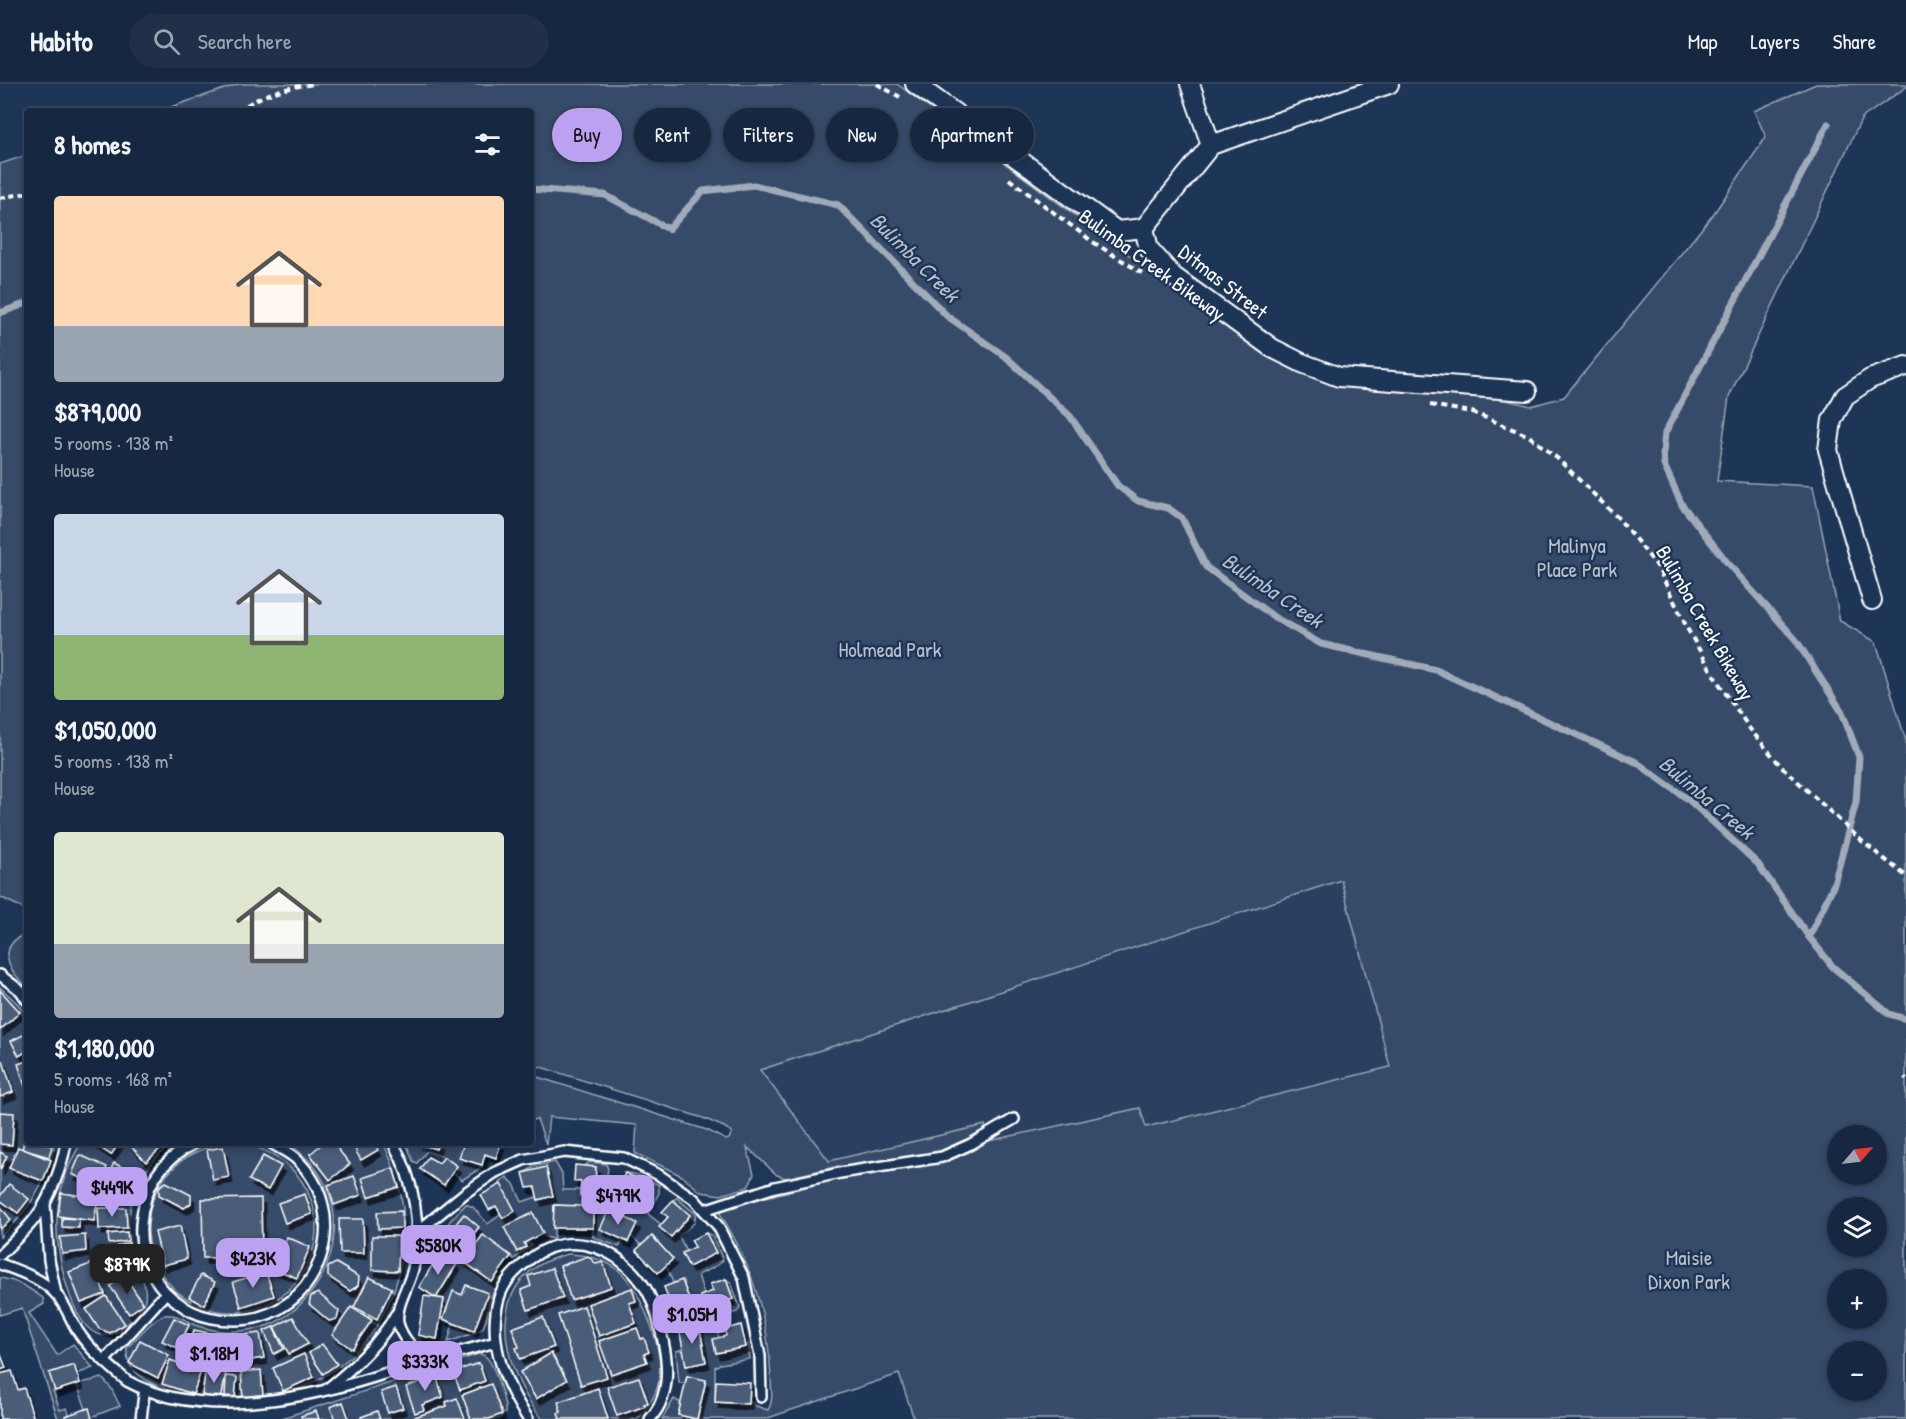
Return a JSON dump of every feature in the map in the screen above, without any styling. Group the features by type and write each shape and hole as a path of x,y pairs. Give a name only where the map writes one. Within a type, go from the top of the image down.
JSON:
{"street":[{"path":"915,84 1117,231 1144,228 1211,146 1389,84"},
{"path":"1190,84 1211,146"},
{"name":"Ditmas Street","path":"1144,228 1149,249 1173,276 1272,348 1302,363 1339,377 1527,391"},
{"path":"1872,600 1828,450 1832,420 1845,396 1870,379 1906,366"}],"lane":[{"path":"0,975 24,996"},
{"path":"704,1210 775,1187 840,1173 942,1157 1014,1119"},
{"path":"0,1255 35,1219 45,1204 65,1146"},
{"path":"190,1146 177,1153 155,1176 142,1205 140,1237 148,1267 166,1293 190,1311 219,1320 249,1320 277,1311 301,1293 318,1268 326,1240 325,1210 315,1182 294,1157 276,1146"},
{"path":"321,1393 364,1357 391,1324 400,1306 412,1270 417,1232 413,1192 402,1159 395,1146"},
{"path":"417,1232 494,1173 524,1160 564,1152 624,1158 659,1175 694,1199 718,1226 744,1278 760,1356 761,1397"},
{"path":"45,1204 49,1260 56,1294 80,1335 144,1395 177,1409 188,1410"},
{"path":"528,1419 518,1403 500,1361 495,1323 499,1297 513,1273 534,1256 551,1248 572,1243 593,1246 613,1255 632,1270 648,1291 660,1325 667,1359 665,1390 658,1410 650,1419"},
{"path":"0,1264 40,1281 56,1294"},
{"path":"105,1360 166,1293"},
{"path":"400,1306 398,1322 405,1338 425,1361"},
{"path":"243,1412 272,1408 425,1361 496,1342"},
{"path":"141,1419 144,1395"}],"path":[{"path":"242,108 264,95 314,84"},
{"path":"877,84 903,99"},
{"name":"Bulimba Creek Bikeway","path":"1002,174 1093,242 1144,275"},
{"path":"0,198 24,194"},
{"name":"Bulimba Creek Bikeway","path":"1421,405 1472,412 1529,436 1557,458 1619,519 1657,566 1688,630 1716,679 1750,729 1781,766 1863,842 1906,876"}],"shaded area":[{"path":"1341,880 1391,1067 1146,1128 1139,1108 987,1141 985,1125 829,1161 759,1070"}],"green space":[{"path":"239,84 897,84 930,108 910,108 910,162 1003,162 1269,358 1336,385 1506,400 1531,406 1564,397 1712,216 1766,137 1754,111 1816,84 1906,84 1906,87 1862,118 1729,397 1717,481 1813,486 1840,621 1876,642 1906,741 1906,1419 914,1419 899,1374 765,1419 697,1419 706,1381 687,1376 685,1383 679,1383 676,1351 683,1349 687,1366 706,1362 699,1325 689,1326 687,1321 696,1317 683,1281 673,1283 666,1265 673,1259 652,1236 641,1245 631,1236 619,1247 593,1237 593,1202 583,1202 582,1206 554,1205 554,1239 545,1237 533,1213 505,1227 517,1252 526,1247 525,1242 532,1245 514,1259 483,1235 463,1261 491,1282 496,1277 499,1280 489,1302 486,1320 483,1328 477,1332 448,1342 453,1323 474,1331 488,1294 466,1285 462,1295 454,1292 447,1309 443,1308 444,1299 436,1298 456,1264 453,1262 479,1227 464,1214 444,1238 446,1228 455,1215 466,1204 473,1207 488,1224 500,1214 503,1217 515,1211 500,1183 507,1177 514,1184 522,1202 537,1197 538,1200 553,1196 546,1168 523,1173 536,1166 555,1162 562,1174 563,1190 580,1190 580,1195 594,1197 596,1167 584,1166 590,1162 606,1164 608,1169 603,1193 621,1200 620,1204 633,1209 645,1182 625,1173 638,1175 659,1185 659,1193 648,1214 662,1225 660,1227 671,1237 690,1215 673,1200 677,1198 696,1214 694,1223 679,1236 686,1251 682,1254 689,1266 716,1253 706,1233 712,1235 723,1260 698,1275 704,1294 700,1296 704,1308 733,1299 726,1279 731,1283 740,1307 737,1312 714,1318 719,1338 713,1340 716,1353 746,1347 748,1344 750,1359 720,1364 715,1367 715,1402 748,1404 749,1401 753,1405 768,1410 772,1399 770,1356 762,1313 749,1271 719,1212 730,1206 842,1178 839,1166 786,1178 777,1175 747,1147 754,1174 748,1187 721,1195 701,1192 682,1176 635,1153 637,1125 549,1117 546,1144 537,1119 534,1120 534,1076 707,1130 726,1140 732,1132 703,1118 534,1065 534,108 168,108","holes":["1341,880 1390,1067 1146,1127 1140,1108 988,1141 985,1125 829,1161 760,1070"]},
{"path":"24,156 24,909 0,897 0,164"},
{"path":"24,935 24,983 13,971 8,957 12,943"},
{"path":"0,987 24,1012 24,1146 54,1146 48,1170 36,1194 20,1217 0,1237"},
{"path":"79,1146 170,1146 152,1163 144,1175 137,1188 129,1217 131,1246 145,1287 144,1303 126,1326 113,1334 96,1333 85,1325 76,1311 64,1276 58,1242 57,1218 60,1196 70,1163"},
{"path":"213,1146 251,1146 279,1158 292,1168 302,1181 315,1212 315,1244 302,1275 292,1288 279,1298 248,1311 216,1311 185,1298 172,1288 162,1275 149,1244 149,1212 162,1181 172,1168 185,1158"},
{"path":"293,1146 384,1146 397,1179 404,1216 403,1253 394,1289 379,1322 357,1351 328,1374 273,1398 247,1401 198,1399 171,1392 141,1377 128,1360 127,1348 151,1324 165,1315 173,1315 202,1327 239,1331 262,1327 277,1321 291,1313 308,1296 326,1267 332,1251 334,1217 325,1184 307,1158"},
{"path":"407,1146 427,1146 436,1149 437,1146 463,1146 460,1158 482,1165 482,1167 462,1180 453,1172 457,1166 444,1157 427,1151 417,1163 413,1161"},
{"path":"568,1254 594,1258 617,1269 634,1289 648,1317 660,1362 660,1374 653,1398 637,1419 542,1419 515,1373 508,1348 506,1323 510,1300 521,1280 540,1265"},
{"path":"0,1278 23,1285 43,1298 44,1304 29,1313 57,1355 73,1344 93,1368 77,1374 53,1391 60,1410 67,1408 69,1414 65,1416 66,1419 58,1419 22,1308 0,1315"},
{"path":"479,1354 488,1359 499,1385 505,1413 499,1419 279,1419"},
{"path":"102,1378 111,1388 120,1406 91,1417 77,1384"},
{"path":"674,1399 681,1403 678,1415 696,1419 662,1419"}],"building":[{"path":"0,990 20,1012 0,1030"},
{"path":"24,1034 24,1053 19,1056 11,1041"},
{"path":"3,1061 13,1092 0,1097 0,1062"},
{"path":"24,1062 24,1083 18,1064"},
{"path":"0,1112 14,1113 12,1145 0,1144"},
{"path":"24,1142 24,1146 52,1146 49,1157 22,1149"},
{"path":"98,1146 117,1146 111,1155"},
{"path":"131,1146 163,1146 146,1162"},
{"path":"319,1146 335,1146 350,1164 330,1180 310,1154"},
{"path":"353,1146 376,1146 378,1150 361,1160"},
{"path":"463,1146 500,1146 496,1158 485,1154 482,1165 459,1158"},
{"path":"18,1147 51,1160 43,1181 9,1168"},
{"path":"223,1147 229,1177 213,1180 207,1150"},
{"path":"0,1152 7,1156 0,1170"},
{"path":"80,1155 107,1167 98,1186 72,1174"},
{"path":"263,1156 281,1166 268,1190 249,1180"},
{"path":"428,1157 439,1163 444,1157 457,1166 444,1185 420,1169"},
{"path":"114,1163 139,1176 130,1195 105,1182"},
{"path":"575,1165 596,1167 594,1197 580,1195 581,1182 574,1181"},
{"path":"546,1167 553,1196 538,1200 535,1187 527,1188 523,1173"},
{"path":"393,1168 399,1187 368,1197 362,1178"},
{"path":"625,1173 645,1182 633,1209 620,1204 625,1191 618,1188"},
{"path":"354,1176 361,1195 334,1205 328,1185"},
{"path":"166,1182 191,1195 191,1203 184,1208 159,1195 159,1187"},
{"path":"9,1184 29,1199 18,1213 0,1200 0,1196"},
{"path":"501,1184 515,1211 503,1218 496,1206 489,1210 481,1195"},
{"path":"61,1193 98,1198 94,1221 58,1216"},
{"path":"305,1194 312,1214 285,1223 278,1203"},
{"path":"261,1198 262,1257 203,1258 202,1199"},
{"path":"673,1200 690,1215 671,1237 659,1227 668,1217 662,1212"},
{"path":"582,1202 593,1202 593,1228 553,1228 554,1205 582,1206"},
{"path":"0,1206 11,1220 0,1229"},
{"path":"98,1208 126,1208 127,1228 99,1229"},
{"path":"609,1210 637,1223 628,1242 600,1229"},
{"path":"402,1211 402,1228 378,1229 377,1212"},
{"path":"533,1213 543,1233 524,1243 526,1247 517,1252 504,1227"},
{"path":"464,1214 479,1227 460,1251 444,1238"},
{"path":"62,1218 79,1219 79,1228 62,1227"},
{"path":"339,1219 363,1219 364,1253 340,1253"},
{"path":"180,1226 187,1259 163,1265 155,1232"},
{"path":"127,1232 128,1241 109,1244 108,1234"},
{"path":"706,1233 716,1253 689,1267 682,1253 695,1247 691,1240"},
{"path":"85,1235 86,1251 62,1254 60,1237"},
{"path":"483,1235 511,1256 492,1282 463,1261"},
{"path":"372,1236 399,1236 398,1271 372,1270"},
{"path":"652,1236 673,1259 658,1273 636,1250"},
{"path":"287,1237 310,1247 297,1278 273,1268"},
{"path":"129,1243 134,1262 102,1271 97,1252"},
{"path":"439,1254 457,1264 436,1298 419,1287"},
{"path":"588,1256 596,1264 603,1262 611,1287 571,1300 560,1266"},
{"path":"93,1263 105,1294 81,1303 69,1272"},
{"path":"336,1263 359,1277 358,1286 350,1291 328,1276 328,1267"},
{"path":"552,1268 563,1298 528,1310 521,1290 531,1286 528,1276"},
{"path":"266,1272 274,1296 241,1307 233,1282"},
{"path":"201,1275 215,1282 204,1305 189,1297"},
{"path":"125,1276 143,1304 129,1314 110,1286"},
{"path":"369,1277 392,1288 377,1319 354,1307"},
{"path":"726,1279 733,1299 704,1309 700,1296 713,1291 710,1284"},
{"path":"682,1280 696,1318 678,1324 664,1287"},
{"path":"466,1285 488,1293 474,1331 443,1319 453,1291 462,1295"},
{"path":"632,1288 636,1301 629,1303 636,1323 599,1336 588,1304"},
{"path":"318,1293 339,1311 337,1319 329,1321 309,1304 311,1296"},
{"path":"106,1296 125,1324 110,1333 99,1329 86,1309"},
{"path":"424,1296 444,1299 437,1339 418,1335"},
{"path":"584,1306 607,1377 581,1385 558,1315"},
{"path":"351,1307 372,1320 352,1349 332,1335"},
{"path":"293,1317 308,1344 289,1354 274,1327"},
{"path":"543,1317 554,1347 520,1359 516,1348 519,1347 512,1328"},
{"path":"174,1318 189,1325 178,1348 162,1341"},
{"path":"699,1324 706,1362 686,1366 679,1328"},
{"path":"741,1325 746,1347 716,1353 713,1339 726,1336 725,1329"},
{"path":"273,1327 284,1349 274,1354 264,1331"},
{"path":"637,1328 649,1352 644,1354 647,1362 611,1374 599,1341"},
{"path":"194,1330 227,1337 222,1362 189,1355"},
{"path":"260,1333 264,1358 231,1363 227,1337"},
{"path":"140,1340 169,1355 158,1378 129,1363"},
{"path":"322,1344 337,1364 323,1374 309,1353"},
{"path":"0,1352 6,1368 0,1370"},
{"path":"551,1353 567,1380 536,1399 520,1372"},
{"path":"304,1354 314,1377 283,1391 273,1368"},
{"path":"170,1360 201,1371 193,1394 162,1384"},
{"path":"479,1363 485,1381 460,1390 453,1372"},
{"path":"74,1365 80,1383 55,1391 49,1373"},
{"path":"206,1368 226,1371 221,1402 202,1395"},
{"path":"261,1370 263,1397 243,1399 241,1372"},
{"path":"12,1371 18,1390 24,1388 34,1419 0,1419 0,1374"},
{"path":"435,1372 443,1397 422,1405 424,1410 415,1413 406,1387 425,1380 424,1375"},
{"path":"226,1376 237,1377 235,1397 225,1396"},
{"path":"687,1376 706,1380 697,1419 678,1415"},
{"path":"639,1377 648,1403 617,1416 607,1387"},
{"path":"716,1381 750,1383 749,1404 715,1402"},
{"path":"491,1384 502,1414 489,1419 471,1419 462,1395"},
{"path":"396,1387 403,1408 388,1413 381,1392"},
{"path":"598,1388 608,1419 560,1419 558,1413 561,1412 558,1402"},
{"path":"457,1398 465,1419 416,1419 415,1417 447,1406 446,1402"},
{"path":"343,1402 349,1419 335,1419 330,1407"},
{"path":"89,1408 92,1419 66,1419 65,1416"},
{"path":"316,1411 319,1419 302,1419 301,1416"},
{"path":"377,1411 380,1419 362,1419 361,1417"}],"waterway":[{"path":"1809,937 1834,884 1856,802 1859,757 1842,712 1796,640 1730,566 1682,505 1664,465 1663,453 1665,433 1828,124"},
{"name":"Bulimba Creek","path":"534,189 605,195 669,229 703,191 754,185 838,205 947,316 1006,357 1070,416 1118,486 1138,501 1168,508 1182,518 1206,567 1274,617 1321,644 1436,670 1636,762 1689,800 1758,864 1833,967 1889,1014 1906,1019"},
{"name":"Bulimba Creek","path":"0,313 24,304"}],"park label":[{"name":"Malinya Place Park","path":"1577,558"},
{"name":"Holmead Park","path":"890,650"},
{"name":"Maisie Dixon Park","path":"1689,1270"}]}
